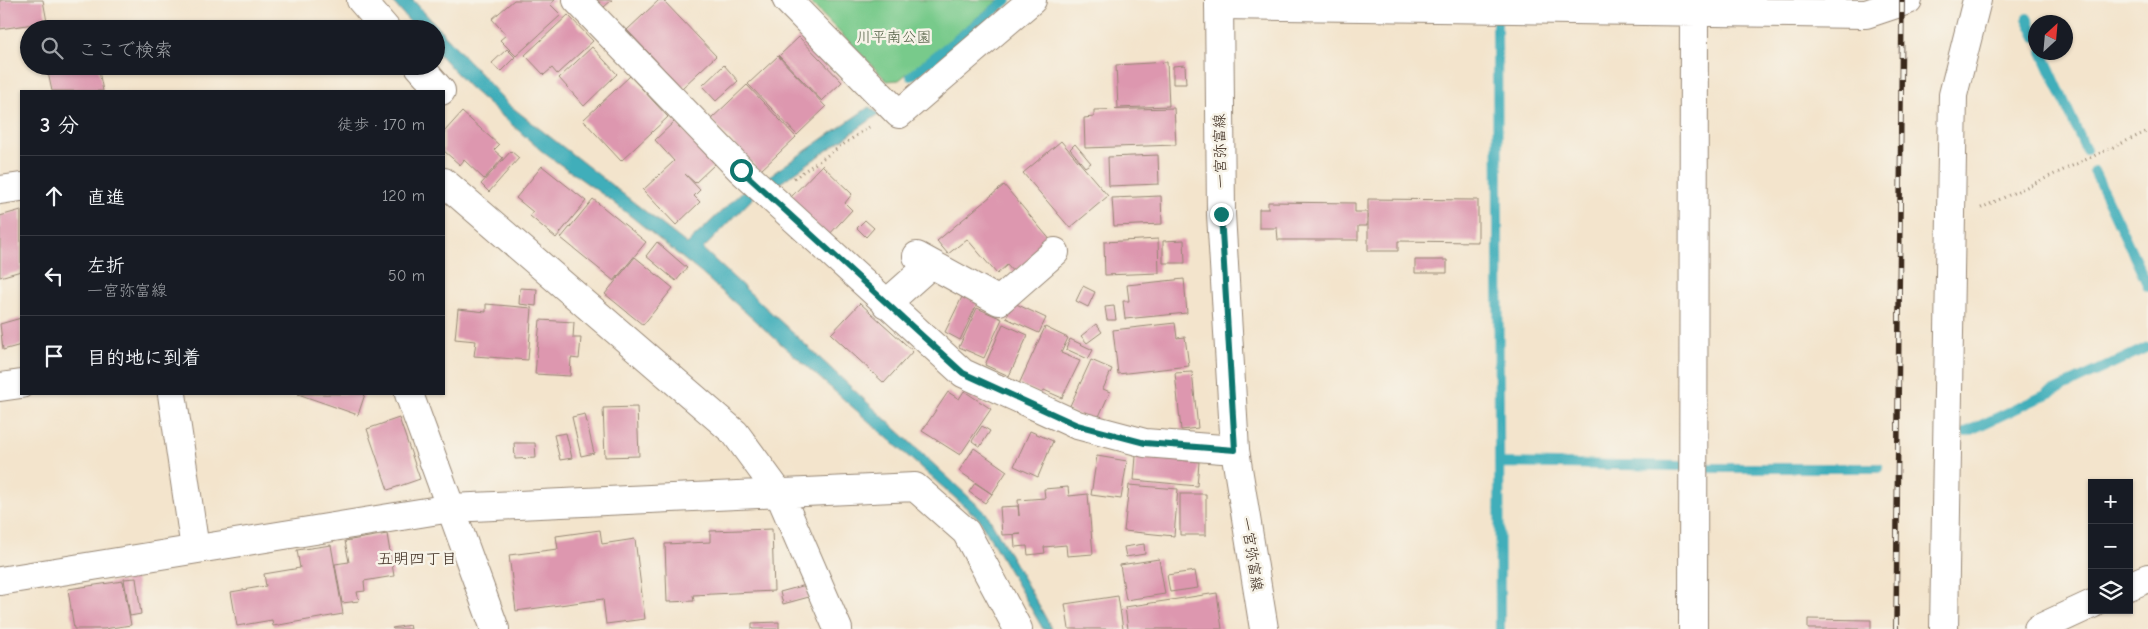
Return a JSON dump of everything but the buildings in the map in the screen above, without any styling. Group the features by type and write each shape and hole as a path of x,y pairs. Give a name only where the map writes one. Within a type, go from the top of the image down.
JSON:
{"street":[{"path":"361,0 378,20"},
{"path":"578,0 672,100 768,195 963,373 1077,425 1145,443 1235,450"},
{"path":"787,0 899,114 1032,0"},
{"path":"1219,3 1694,6 1866,14 1908,0"},
{"path":"1944,629 1952,95 1977,0"},
{"name":"一宮弥富線","path":"1219,3 1221,214 1235,450 1264,629"},
{"path":"1693,629 1694,6"},
{"path":"427,75 439,90"},
{"path":"445,183 735,433 779,493 838,629"},
{"path":"0,190 20,187"},
{"path":"886,304 924,260 999,301 1055,252"},
{"path":"0,387 20,384"},
{"path":"172,395 195,549"},
{"path":"409,395 495,629"},
{"path":"0,581 451,508 915,487 966,532 1018,629"},
{"path":"2133,584 2148,578"},
{"path":"2038,629 2086,615"}],"path":[{"path":"768,195 895,110"},
{"path":"1950,221 2148,131"}],"green space":[{"name":"川平南公園","path":"808,0 999,0 899,80 887,81"}],"water":[{"path":"391,0 413,0 431,20 408,20"},
{"path":"445,35 508,104 687,244 745,189 754,197 703,249 987,514 1052,629 1043,629 979,519 701,273 612,201 544,153 468,86 445,61"},
{"path":"869,107 879,114 770,190 762,181"}],"waterway":[{"path":"911,76 1007,0"},
{"path":"1497,22 1500,629"},
{"path":"2046,60 2086,150"},
{"path":"2094,171 2148,286"},
{"path":"1966,432 2148,347"},
{"path":"1499,463 1682,466"},
{"path":"1704,468 1879,468"}],"railway":[{"path":"1896,629 1902,0"}],"district":[{"name":"五明四丁目","path":"417,558"}],"route":[{"path":"741,170 963,373 1077,425 1145,443 1235,450 1221,214"}]}
